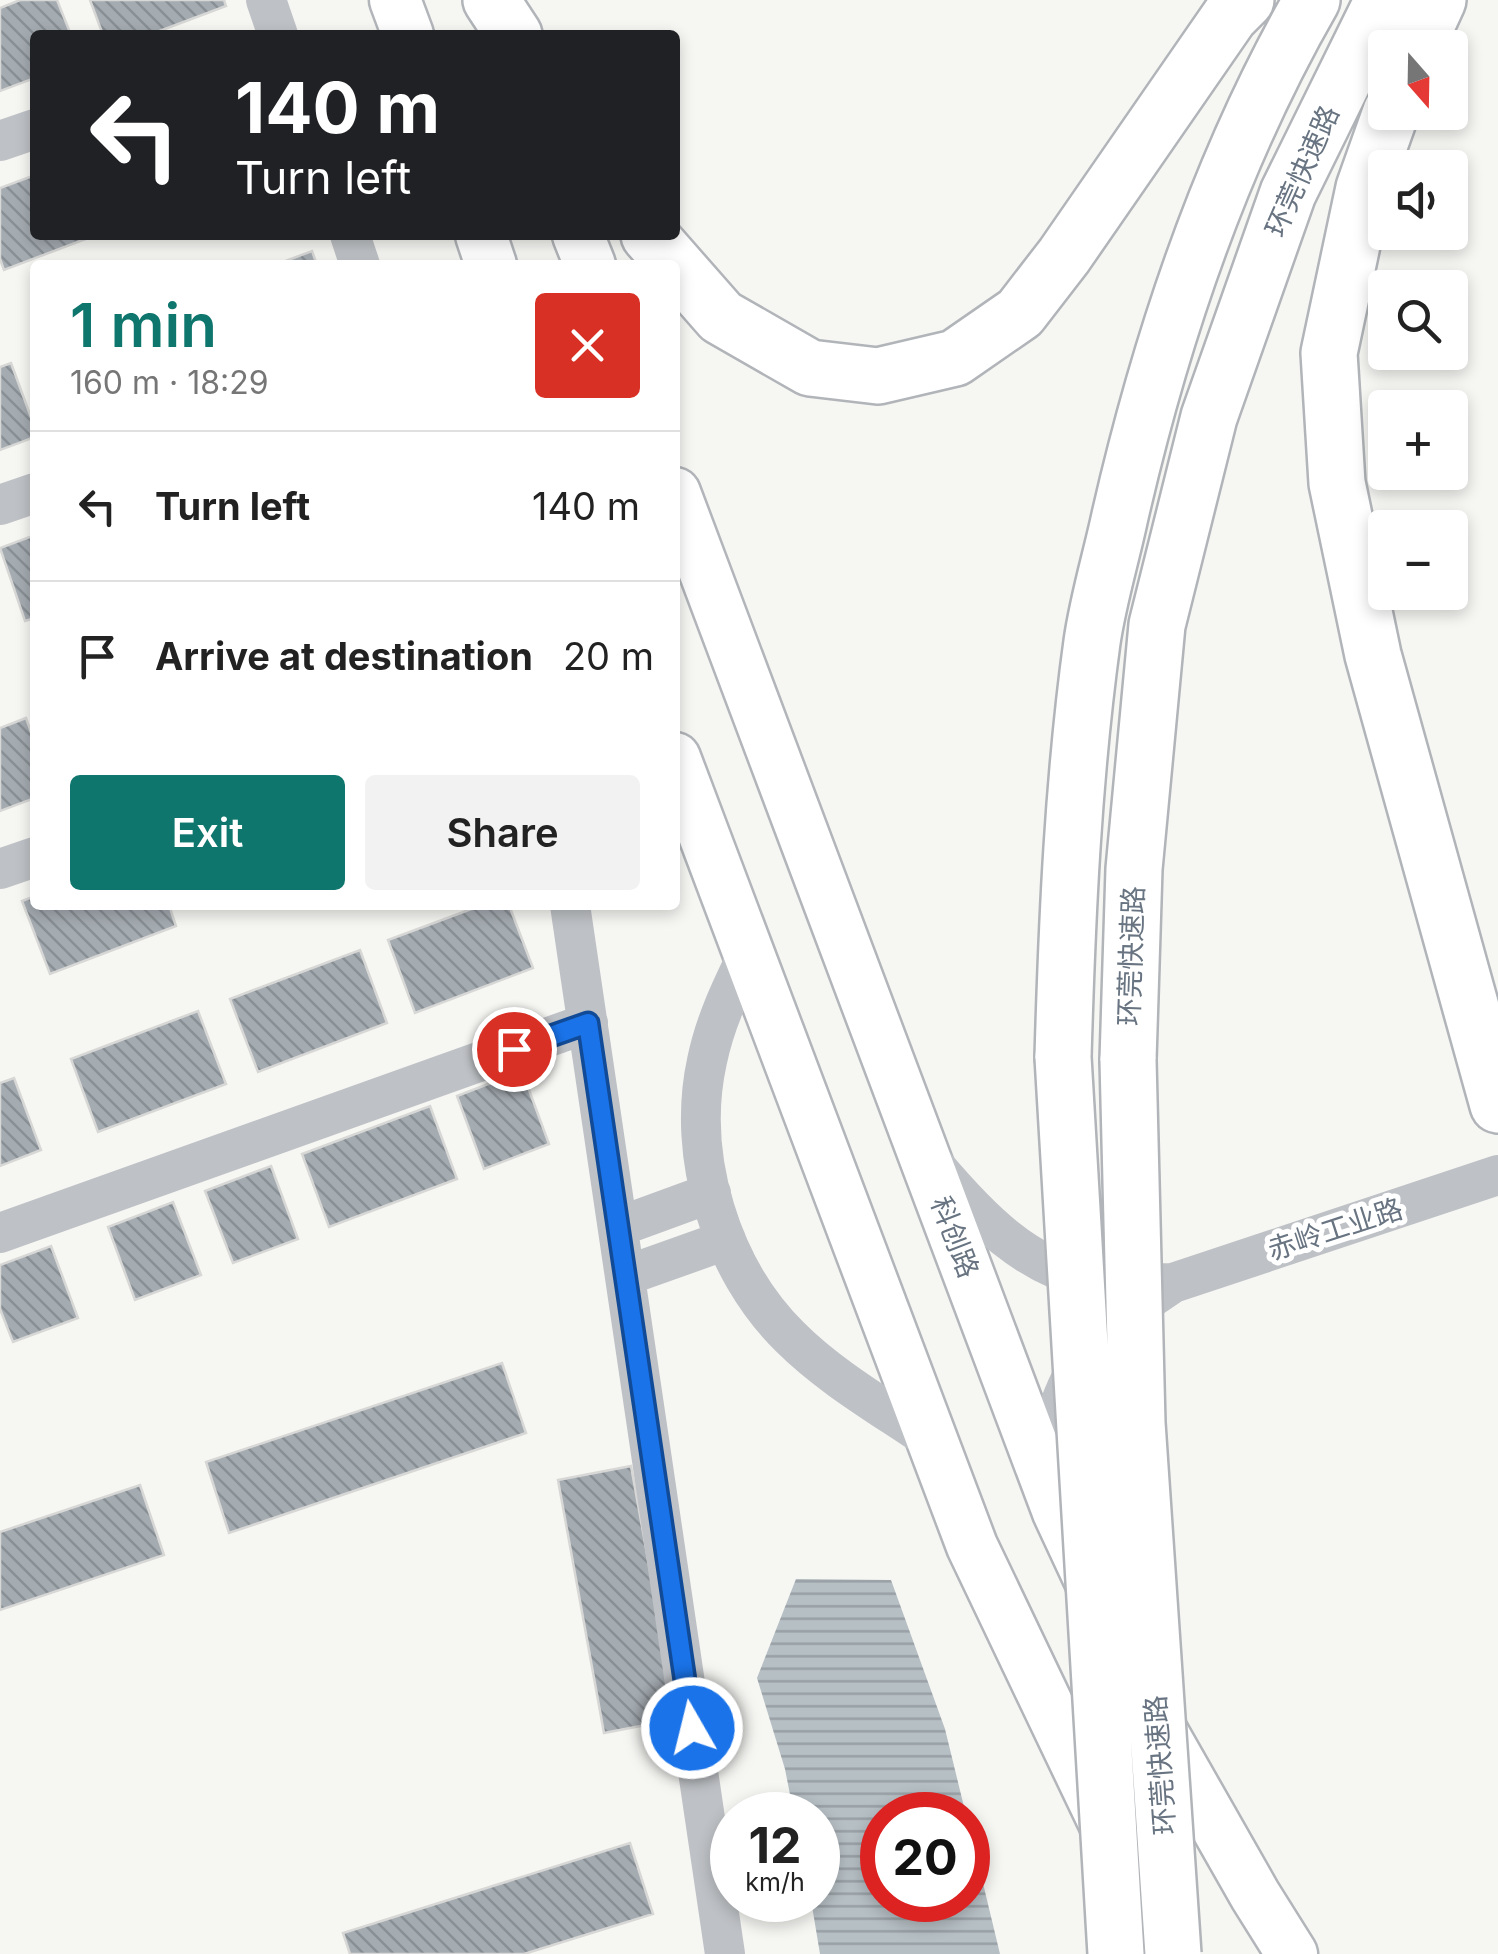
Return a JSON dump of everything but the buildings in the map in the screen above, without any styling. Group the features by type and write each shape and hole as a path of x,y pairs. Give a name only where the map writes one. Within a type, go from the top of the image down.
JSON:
{"highway":[{"path":"490,0 511,30"},
{"path":"680,270 721,316 810,368 878,376 955,358 1020,313 1074,242 1230,16 1246,0"},
{"name":"环莞快速路","path":"1116,1954 1063,1058 1068,906 1080,750 1093,637 1139,433 1186,279 1225,179 1312,0"},
{"name":"环莞快速路","path":"1174,1954 1137,1423 1128,1060 1134,869 1157,625 1210,416 1288,193 1382,0"},
{"path":"1424,30 1438,0"},
{"path":"1385,130 1364,188 1330,353 1337,483 1373,656 1498,1105"},
{"path":"653,240 671,260"}],"main road":[{"path":"395,0 406,30"},
{"path":"490,0 502,30"},
{"name":"科创路","path":"680,507 1058,1512 1148,1707 1292,1954"},
{"path":"680,771 972,1546 1090,1800 1174,1954"}],"street":[{"path":"266,0 276,30"},
{"path":"0,141 30,131"},
{"path":"0,505 30,495"},
{"path":"0,869 30,859"},
{"path":"571,910 725,1954"},
{"path":"748,954 722,1007 706,1064 701,1123 711,1193 726,1240 752,1290 788,1336 834,1374 932,1441"},
{"path":"0,1233 588,1023"},
{"path":"922,1150 980,1219 1040,1263 1098,1283 1173,1283"},
{"name":"赤岭工业路","path":"1173,1283 1498,1175"},
{"path":"618,1226 711,1193"},
{"path":"625,1276 726,1240"},
{"path":"1058,1512 1049,1451 1058,1404 1092,1338 1173,1283"}],"shaded area":[{"path":"796,1579 891,1580 945,1729 960,1792 860,1792 860,1922 990,1922 990,1912 1000,1954 820,1954 815,1922 840,1922 840,1792 790,1792 757,1678"}],"route":[{"path":"514,1049 588,1023 692,1728"}]}
